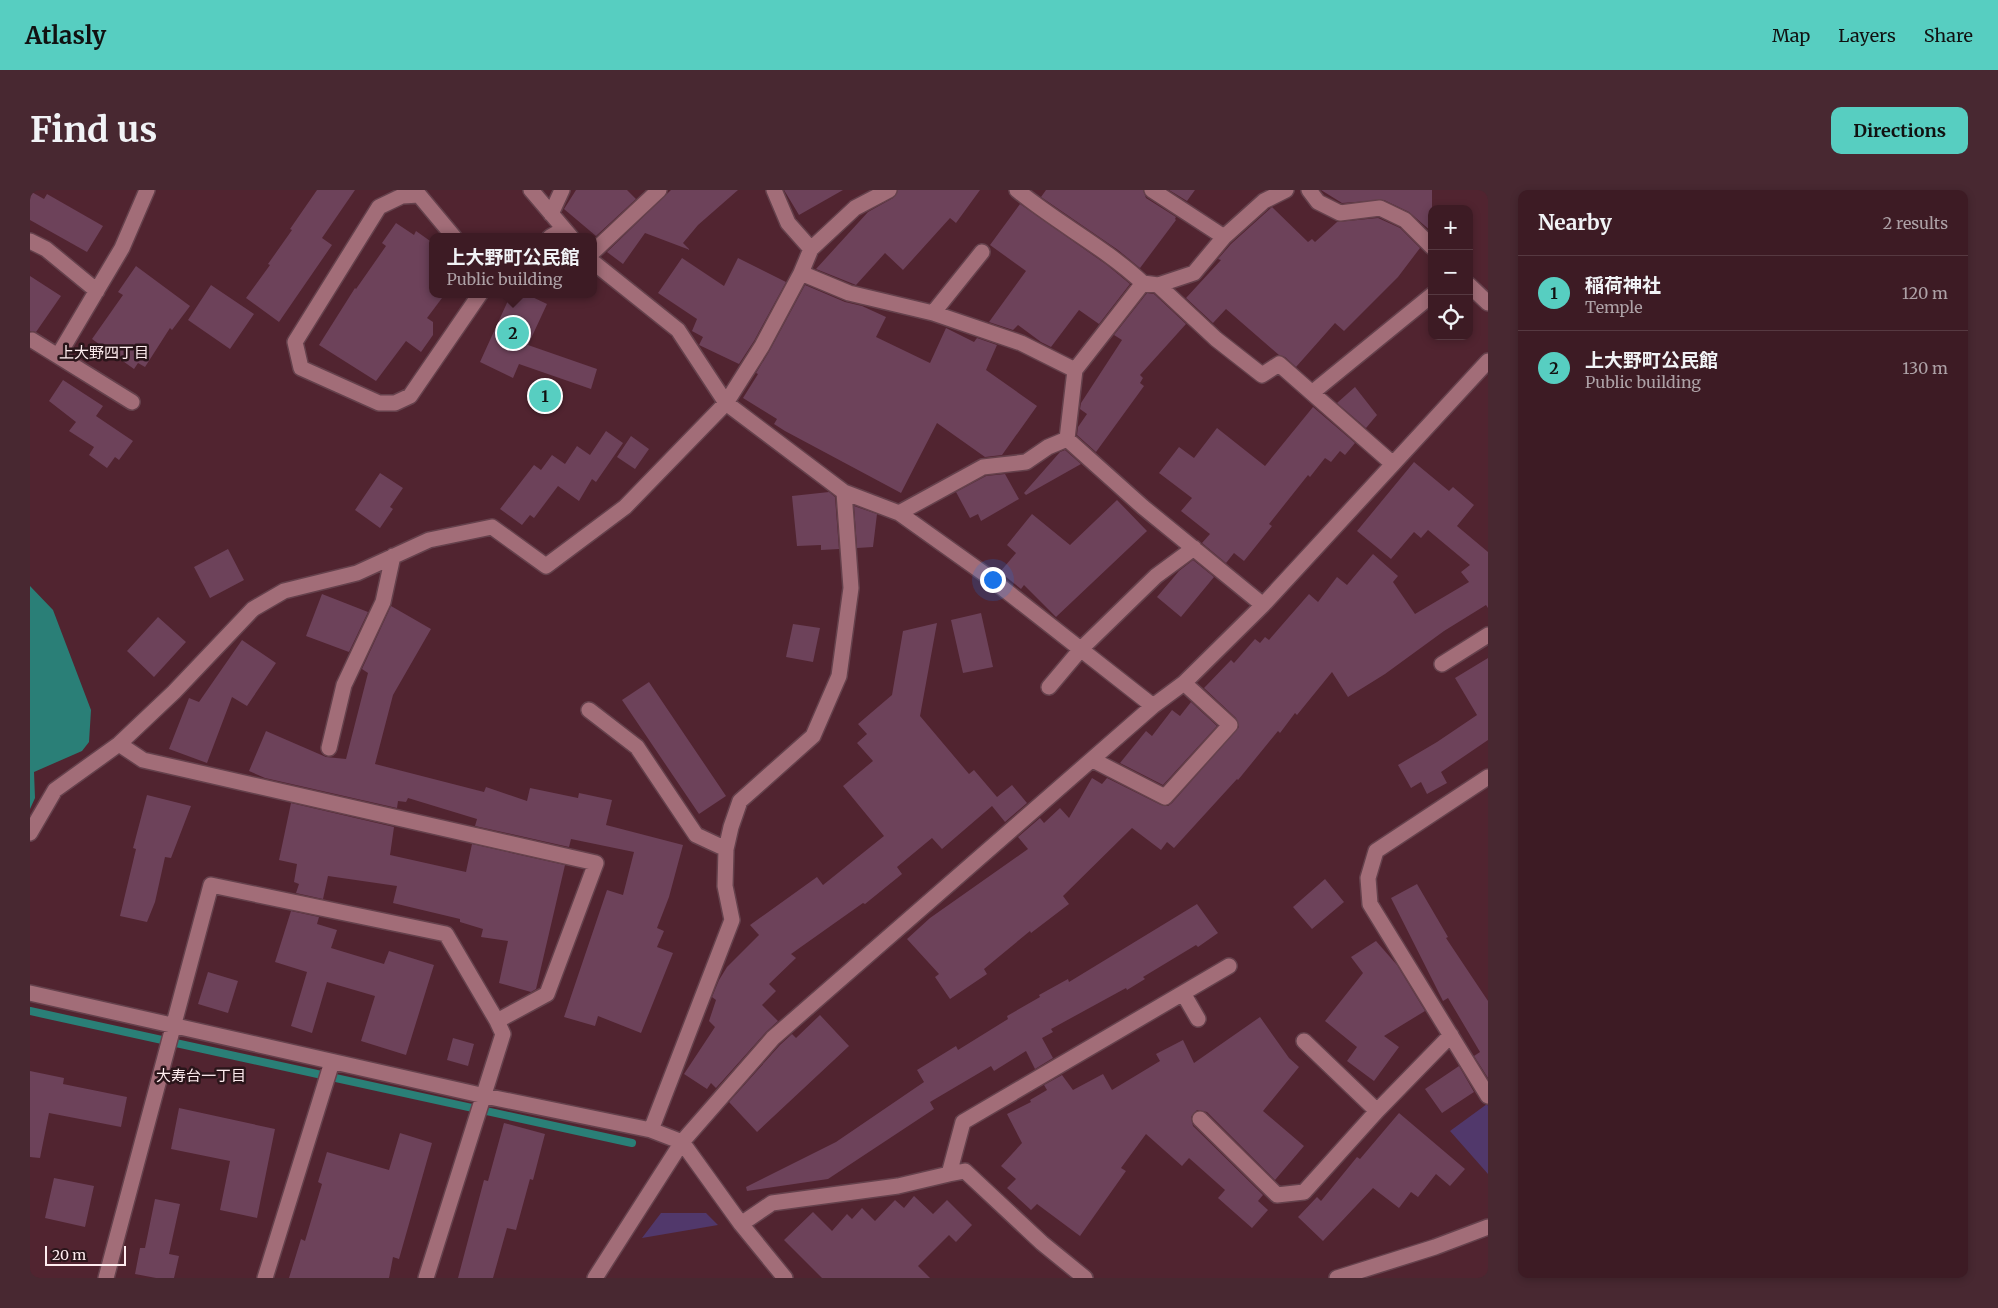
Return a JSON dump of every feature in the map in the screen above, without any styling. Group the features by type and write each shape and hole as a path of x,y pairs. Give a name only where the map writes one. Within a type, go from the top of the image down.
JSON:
{"street":[{"path":"58,356 122,248 147,190"},
{"path":"531,190 568,233"},
{"path":"550,214 562,190"},
{"path":"597,248 660,190"},
{"path":"774,190 788,223 811,249"},
{"path":"30,833 55,790 119,744 174,692 252,608 284,591 357,573 429,540 492,526 546,566 625,507 726,403 762,346 801,273 811,249 855,208 889,190"},
{"path":"1017,190 1100,248 1143,283 1158,285 1194,274 1224,237 1264,201 1286,190"},
{"path":"1152,190 1224,237"},
{"path":"1309,190 1318,202 1340,213 1380,208 1406,220 1428,243"},
{"path":"451,233 420,195 398,193 379,207 294,342 301,368 379,403 395,403 410,396 477,298"},
{"path":"30,241 46,249 97,291"},
{"path":"934,313 982,252"},
{"path":"597,265 678,330 726,403 844,492 899,513 986,575 1153,706"},
{"path":"801,273 849,292 934,313 1021,342 1076,370"},
{"path":"1067,439 1076,370 1143,283"},
{"path":"1158,285 1216,339 1262,375 1279,364 1393,464"},
{"path":"1473,289 1488,303"},
{"path":"1313,392 1428,298"},
{"path":"32,340 132,402"},
{"path":"595,1278 682,1142 773,1038 1153,706 1184,683 1263,605 1488,361"},
{"path":"899,513 982,467 1026,462 1048,447 1067,439"},
{"path":"1067,439 1143,507 1263,605"},
{"path":"650,1130 732,920 725,886 726,849 730,827 740,800 812,736 839,676 851,588 844,492"},
{"path":"1049,687 1064,672 1081,649 1156,576 1194,548"},
{"path":"329,748 344,685 383,602 393,556"},
{"path":"1442,664 1488,635"},
{"path":"1093,760 1165,797 1230,725 1184,683"},
{"path":"589,710 637,747 696,835 726,849"},
{"path":"119,744 144,760 596,863 547,994 497,1021"},
{"path":"1488,777 1376,851 1368,878 1370,904 1488,1096"},
{"path":"106,1278 211,885 446,934 497,1021 503,1034 426,1278"},
{"path":"949,1174 963,1122 1229,966"},
{"path":"30,993 484,1096 650,1130 682,1142 741,1224 785,1278"},
{"path":"1183,993 1198,1019"},
{"path":"1200,1119 1276,1195 1304,1192 1451,1035"},
{"path":"1304,1041 1377,1112"},
{"path":"264,1278 332,1062"},
{"path":"741,1224 772,1203 898,1186 965,1172 1042,1243 1085,1278"},
{"path":"1337,1278 1488,1227"}],"shaded area":[{"path":"1487,1104 1488,1106 1488,1174 1450,1131"},
{"path":"661,1213 706,1213 718,1225 642,1238"}],"water":[{"path":"30,586 53,610 91,710 89,742 82,751 34,772 35,798 30,809"}],"building":[{"path":"317,190 355,190 322,238 332,245 279,322 246,298 270,265 268,264"},
{"path":"576,190 627,190 636,199 597,235 597,233 592,233 564,209"},
{"path":"671,190 738,190 698,225 683,243 690,250 645,233 623,264 607,252"},
{"path":"784,190 843,190 799,215"},
{"path":"898,190 980,190 956,223 950,218 903,270 885,253 856,285 816,269 868,212 893,198"},
{"path":"1046,190 1143,190 1146,198 1176,217 1176,220 1140,268 1118,250 1041,197"},
{"path":"1169,190 1195,190 1187,201"},
{"path":"1321,190 1432,190 1432,205 1428,205 1428,229 1409,212 1384,200 1342,203"},
{"path":"30,191 44,199 47,194 103,226 87,252 30,220"},
{"path":"1020,204 1107,265 1130,284 1099,324 1079,310 1051,347 1018,325 1013,330 989,322 1026,271 990,245"},
{"path":"1272,207 1308,242 1312,239 1315,242 1337,222 1378,218 1400,228 1420,248 1398,277 1344,331 1335,323 1296,367 1285,357 1279,355 1226,309 1213,323 1186,298 1221,260 1218,259 1231,244"},
{"path":"396,223 414,235 416,231 429,240 429,298 442,298 427,318 433,322 433,335 421,352 406,341 376,381 319,345 355,288 386,246 382,243"},
{"path":"682,258 724,286 738,258 786,282 754,341 739,364 699,345 703,337 692,331 697,319 658,293"},
{"path":"136,266 190,306 172,330 170,328 145,367 138,363 134,369 92,339 123,295 118,292"},
{"path":"30,276 61,296 36,332 30,331"},
{"path":"211,285 254,314 230,349 188,320"},
{"path":"805,285 886,317 876,337 930,363 946,328 974,342 977,338 997,345 986,370 1037,406 1002,455 985,457 937,423 901,493 785,431 774,424 777,419 743,398 758,374 756,373"},
{"path":"1147,293 1154,294 1186,324 1140,375 1143,378 1140,383 1144,386 1096,452 1077,435 1078,427 1087,414 1080,409 1081,403 1122,340 1114,335"},
{"path":"509,298 534,298 547,304 528,345 597,369 591,389 519,364 513,378 480,362"},
{"path":"63,380 103,406 96,416 133,441 119,460 115,457 107,468 89,455 94,447 69,431 76,422 49,401"},
{"path":"1355,387 1377,415 1366,428 1337,403"},
{"path":"1313,407 1355,443 1345,455 1340,451 1331,462 1325,458 1310,477 1308,475 1269,524 1272,526 1244,561 1234,553 1226,563 1202,543 1210,534 1181,511 1192,498 1159,473 1179,447 1194,458 1217,428 1265,466"},
{"path":"606,431 623,443 596,482 592,479 579,501 558,486 534,518 530,515 522,525 500,509 534,465 541,470 552,455 565,464 577,446 590,455"},
{"path":"631,436 649,449 635,469 617,457"},
{"path":"1065,450 1081,464 1026,495 1024,493 1060,452"},
{"path":"1414,462 1449,491 1453,487 1474,505 1457,526 1488,552 1488,608 1486,605 1444,631 1385,674 1348,697 1332,672 1297,715 1295,713 1280,733 1278,731 1238,780 1174,848 1167,842 1161,850 1132,828 1063,896 1069,904 1031,933 1030,931 984,969 987,974 950,999 935,977 939,974 907,939 930,918 1028,849 1018,837 1040,818 1044,823 1060,808 1069,818 1092,778 1102,784 1107,778 1161,805 1168,806 1172,803 1239,727 1236,718 1204,688 1231,660 1234,663 1255,639 1260,643 1265,637 1269,640 1309,594 1318,602 1337,577 1347,585 1373,554 1398,576 1393,582 1415,614 1469,582 1461,572 1470,565 1428,530 1421,538 1414,532 1391,559 1357,531"},
{"path":"380,473 403,488 390,507 393,509 380,528 355,510"},
{"path":"1005,474 1019,499 981,521 978,514 970,518 956,492 986,476"},
{"path":"829,492 835,497 839,549 821,550 821,545 797,546 792,496"},
{"path":"1117,500 1147,531 1056,617 1024,585 1021,589 1000,572 1016,553 1007,545 1032,514 1070,545"},
{"path":"854,506 877,514 873,547 857,548"},
{"path":"228,549 244,580 210,598 194,567"},
{"path":"1193,560 1214,577 1181,617 1157,597 1179,571"},
{"path":"322,594 368,612 349,652 306,636"},
{"path":"391,606 431,629 393,695 375,764 484,792 486,787 527,801 530,788 578,798 579,793 612,800 606,825 683,845 669,897 657,928 664,931 657,947 673,953 641,1033 598,1016 595,1026 564,1017 607,890 623,895 634,852 571,839 569,847 475,826 477,819 408,798 406,802 398,801 397,808 265,778 249,771 266,731 326,757 346,759 368,673 362,669"},
{"path":"981,613 993,667 963,673 951,620"},
{"path":"158,617 186,642 154,677 127,651"},
{"path":"937,623 920,716 969,774 974,770 997,797 1012,785 1027,803 1005,822 992,806 942,849 932,838 897,867 902,874 865,904 863,903 791,954 796,958 769,984 776,991 762,1005 778,1021 716,1088 711,1083 707,1089 684,1074 715,1027 709,1021 716,1000 712,997 719,980 727,967 759,935 750,925 817,877 823,885 884,836 843,786 873,761 857,743 867,734 858,724 892,695 903,631"},
{"path":"793,624 820,628 813,662 786,657"},
{"path":"242,640 276,663 247,706 232,697 207,763 169,749 189,698 199,702"},
{"path":"1488,658 1488,740 1441,772 1447,783 1427,794 1421,782 1411,788 1398,765 1477,715 1455,678"},
{"path":"649,682 726,796 699,814 622,700"},
{"path":"1191,702 1217,726 1163,785 1120,763 1146,731 1152,736 1172,710 1180,716"},
{"path":"147,795 191,806 171,858 165,857 155,902 147,922 120,916 136,849 133,848"},
{"path":"291,803 394,827 390,855 466,872 472,844 565,865 536,989 531,992 499,983 508,941 481,937 483,929 460,922 460,919 393,903 397,886 328,876 323,899 296,893 299,884 294,882 297,864 279,860"},
{"path":"1325,879 1344,902 1312,929 1293,907"},
{"path":"1417,884 1448,937 1446,938 1488,1001 1488,1078 1474,1056 1480,1052 1448,998 1443,1001 1391,898"},
{"path":"1197,904 1218,933 1198,947 1196,945 1143,977 1145,979 1127,990 1126,988 1051,1029 1053,1032 1042,1038 1053,1058 1035,1069 1026,1051 994,1071 991,1066 930,1102 934,1109 828,1179 747,1191 746,1187 836,1142 924,1082 917,1070 956,1046 958,1050 1008,1019 1007,1016 1040,997 1039,995 1068,979 1069,982"},
{"path":"291,911 319,917 317,924 337,930 331,948 384,964 389,951 434,965 406,1055 361,1041 375,996 327,982 312,1033 291,1026 307,972 275,962"},
{"path":"1376,941 1397,965 1425,1011 1384,1036 1399,1047 1374,1081 1347,1061 1357,1047 1325,1021 1363,973 1351,957"},
{"path":"208,972 238,981 228,1013 198,1004"},
{"path":"820,1015 849,1046 757,1132 729,1102 780,1045 792,1034 796,1038"},
{"path":"1260,1017 1289,1058 1299,1067 1263,1111 1304,1146 1275,1180 1207,1112 1197,1110 1191,1117 1193,1126 1263,1195 1258,1201 1268,1210 1252,1228 1218,1198 1225,1190 1189,1158 1182,1166 1146,1134 1121,1168 1126,1171 1080,1236 1037,1204 1031,1210 1007,1188 1016,1179 1001,1166 1022,1143 1007,1114 1031,1102 1030,1100 1047,1090 1044,1085 1062,1075 1073,1090 1103,1074 1112,1090 1160,1061 1156,1054 1183,1040 1194,1063"},
{"path":"453,1038 474,1044 468,1066 447,1060"},
{"path":"1459,1066 1474,1092 1442,1113 1425,1089"},
{"path":"30,1071 64,1078 63,1084 127,1097 121,1127 49,1113 40,1158 30,1157"},
{"path":"179,1108 275,1129 257,1218 220,1210 230,1161 171,1149"},
{"path":"1399,1113 1465,1169 1450,1186 1436,1174 1418,1197 1411,1192 1399,1208 1373,1188 1323,1241 1298,1217 1317,1197 1321,1201 1357,1157 1360,1159"},
{"path":"504,1123 545,1134 533,1180 530,1179 516,1230 507,1228 493,1278 458,1278 484,1180 488,1181"},
{"path":"400,1133 432,1143 399,1259 393,1257 389,1278 289,1278 301,1239 305,1241 322,1184 318,1182 327,1152 389,1170"},
{"path":"54,1178 94,1186 85,1227 45,1218"},
{"path":"914,1196 933,1214 947,1200 972,1225 956,1242 949,1235 918,1266 930,1278 822,1278 784,1240 813,1212 832,1231 847,1214 852,1219 862,1208 875,1221 895,1200 904,1208"},
{"path":"155,1199 180,1204 169,1254 179,1256 174,1278 156,1278 135,1274 140,1248 145,1248"}],"waterway":[{"path":"30,1011 632,1143"}],"place":[{"name":"上大野町公民館","path":"513,333"},
{"name":"稲荷神社","path":"545,396"}],"district":[{"name":"上大野四丁目","path":"104,353"},
{"name":"大寿台一丁目","path":"201,1076"}]}
